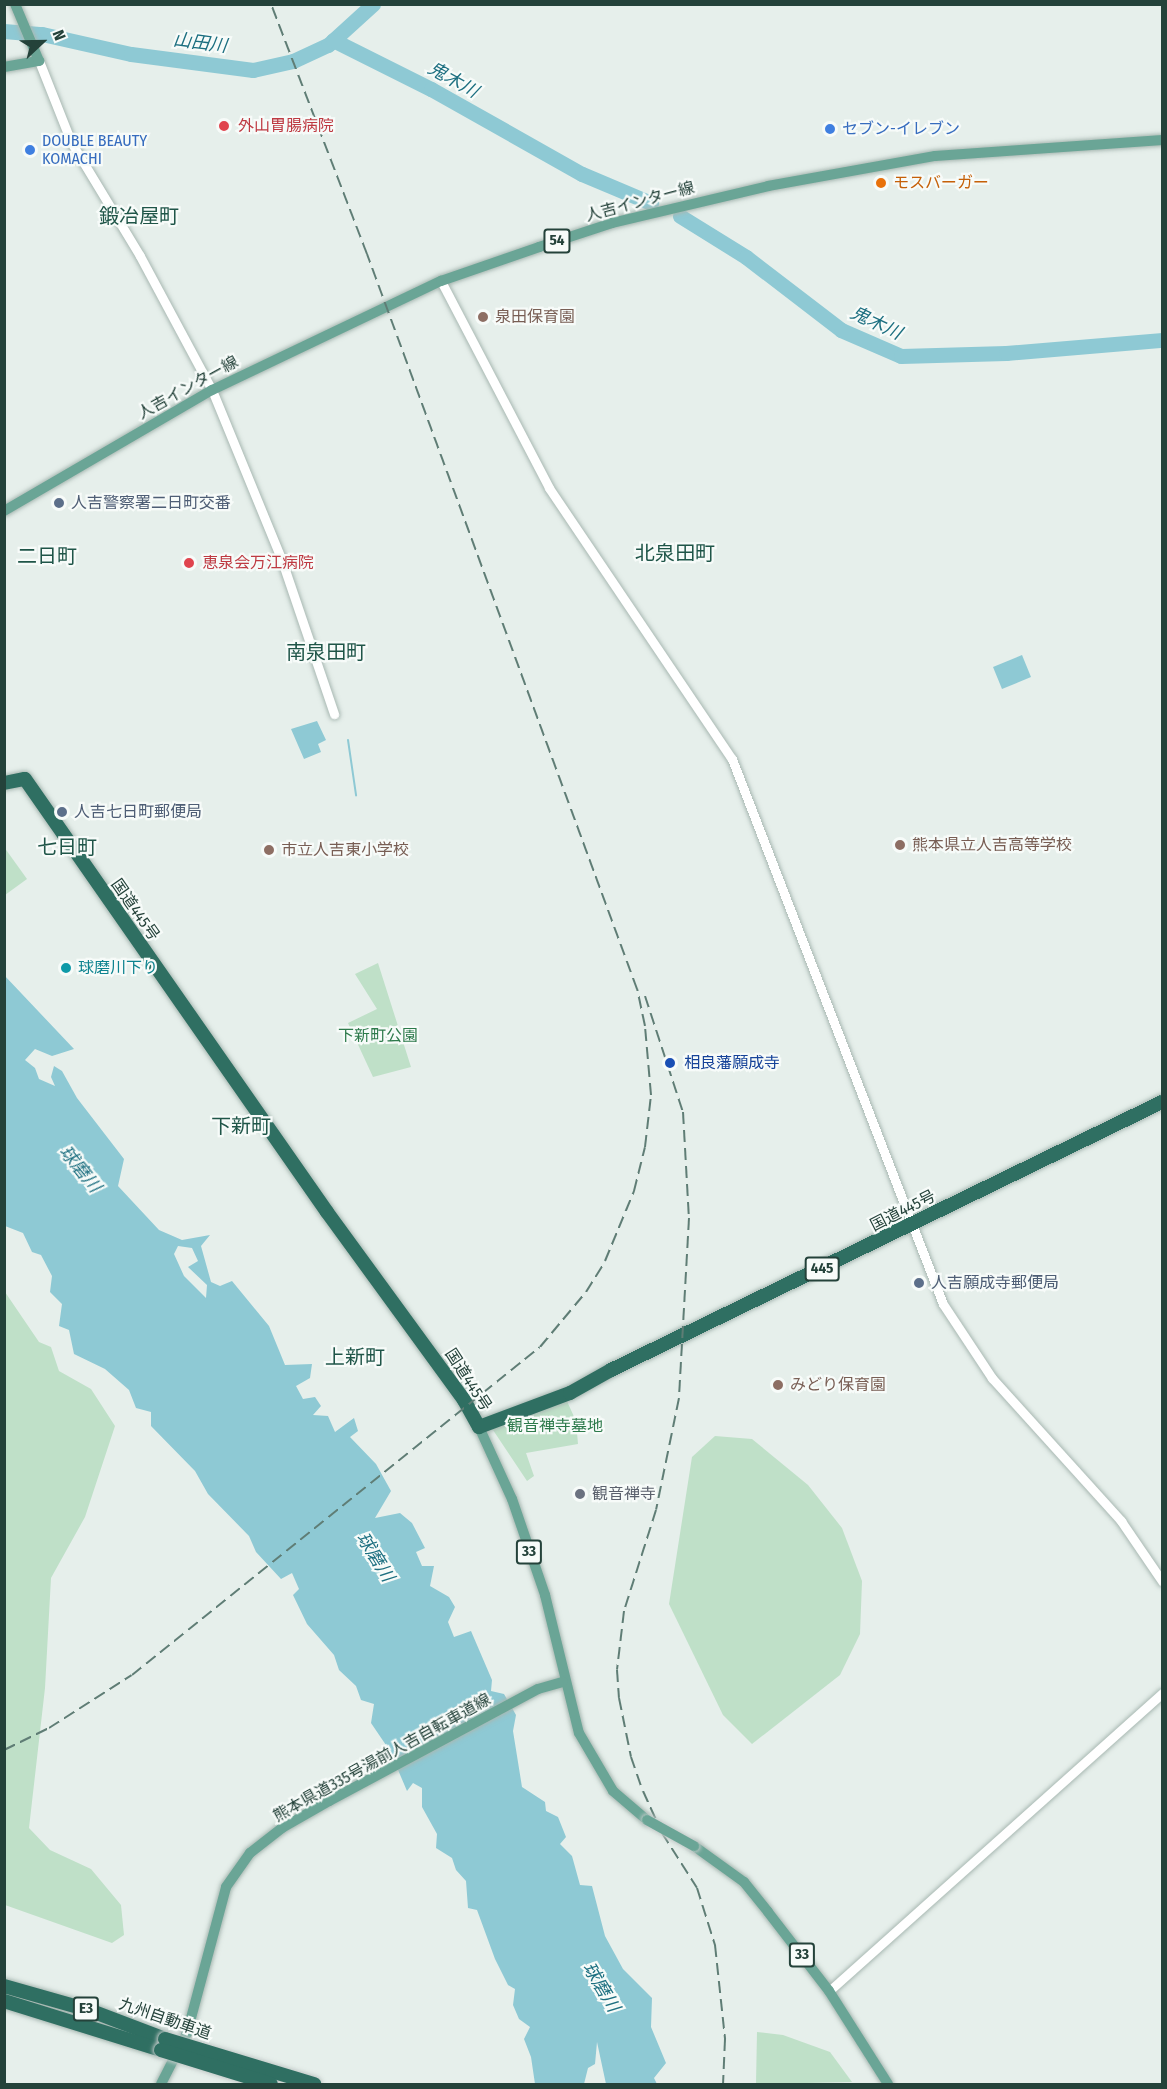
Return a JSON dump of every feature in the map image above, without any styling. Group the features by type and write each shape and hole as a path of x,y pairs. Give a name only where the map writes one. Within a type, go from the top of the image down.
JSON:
{"highway":[{"name":"国道445号","path":"4,783 25,779 314,1192 464,1400 479,1427 570,1393 611,1370 910,1227 1162,1102"},
{"name":"九州自動車道","path":"4,1986 89,2010 163,2044 271,2085"},
{"name":"九州自動車道","path":"4,2001 315,2085"}],"main road":[{"path":"4,67 37,56 15,4"},
{"name":"人吉インター線","path":"4,511 212,390 441,281 612,223 768,186 935,156 1162,140"},
{"name":"33","path":"479,1427 512,1499 545,1595 563,1682 579,1733 592,1759 613,1791 646,1820 694,1846 744,1882 829,1990 888,2085"},
{"name":"熊本県道335号湯前人吉自転車道線","path":"161,2085 188,2033 226,1887 250,1853 282,1828 329,1802 538,1689 563,1682"}],"street":[{"path":"37,56 71,142 140,256 212,390 280,558 334,714"},
{"path":"441,281 549,488 732,759 910,1227 943,1304 972,1351 1121,1521 1162,1581"},
{"path":"829,1990 1162,1693"}],"green space":[{"path":"4,847 27,879 5,895 4,895"},
{"name":"下新町公園","path":"378,963 411,1067 373,1077 348,1023 377,1009 355,974"},
{"path":"5,1292 39,1342 51,1347 59,1371 91,1389 115,1426 85,1517 51,1578 45,1688 29,1828 50,1850 91,1869 121,1905 124,1935 112,1943 5,1905"},
{"name":"観音禅寺墓地","path":"566,1399 576,1421 578,1444 526,1453 534,1476 527,1481 491,1427"},
{"path":"715,1436 752,1439 808,1485 842,1528 862,1581 860,1634 840,1675 752,1744 723,1715 669,1604 692,1457"},
{"path":"757,2032 783,2035 830,2052 852,2082 756,2084"}],"water":[{"path":"1022,655 1031,677 1002,689 993,667"},
{"path":"317,721 326,740 318,744 321,752 304,759 291,729"},
{"name":"球磨川","path":"4,975 74,1049 52,1056 35,1049 25,1060 35,1068 39,1079 55,1086 51,1077 54,1066 62,1071 77,1098 124,1159 118,1186 159,1230 182,1240 210,1235 201,1246 211,1282 220,1286 232,1281 269,1326 285,1365 312,1364 310,1378 296,1386 303,1399 315,1397 321,1406 313,1415 328,1416 335,1432 354,1418 358,1431 350,1437 376,1464 391,1491 375,1518 400,1513 412,1523 425,1548 416,1552 422,1566 434,1566 430,1586 449,1597 455,1607 448,1622 454,1637 471,1631 492,1680 491,1691 504,1694 516,1715 513,1731 522,1787 545,1802 546,1811 558,1817 566,1837 560,1844 572,1856 580,1885 592,1886 605,1936 623,1969 652,1998 651,2027 666,2063 654,2078 657,2084 606,2084 597,2042 595,2064 588,2068 584,2084 535,2084 531,2057 524,2039 530,2027 519,2019 513,2005 515,1989 508,1985 495,1959 477,1910 468,1908 466,1881 456,1870 452,1858 436,1848 437,1834 422,1807 422,1788 413,1783 407,1791 390,1751 371,1723 374,1704 361,1700 356,1686 339,1670 334,1655 307,1624 293,1595 299,1589 292,1573 281,1579 256,1552 249,1536 208,1494 195,1471 151,1426 151,1412 136,1408 129,1390 105,1369 74,1354 69,1330 59,1326 62,1304 50,1292 52,1276 41,1255 32,1252 23,1233 5,1226","holes":["178,1246 192,1248 198,1261 188,1267 207,1285 206,1298 184,1276 174,1254"]}],"waterway":[{"name":"山田川","path":"4,31 42,34 131,54 253,70 293,61 328,45 373,4"},
{"name":"鬼木川","path":"333,40 431,89 582,174 651,203"},
{"name":"鬼木川","path":"680,216 746,257 841,330 901,356 1006,353 1162,340"},
{"path":"348,740 356,795"}],"railway":[{"path":"4,1750 49,1728 132,1675 540,1347 586,1292 605,1261 634,1191 645,1147 651,1095 645,1026 637,989 367,254 271,4"},
{"path":"645,996 683,1112 689,1218 679,1398 656,1510 624,1611 617,1670 619,1698 631,1757 643,1791 662,1833 697,1888 715,1945 725,2039 723,2084"}],"place":[{"name":"外山胃腸病院","path":"224,126"},
{"name":"セブン-イレブン","path":"830,129"},
{"name":"DOUBLE BEAUTY KOMACHI","path":"30,150"},
{"name":"モスバーガー","path":"881,183"},
{"name":"泉田保育園","path":"483,317"},
{"name":"人吉警察署二日町交番","path":"59,503"},
{"name":"恵泉会万江病院","path":"189,563"},
{"name":"人吉七日町郵便局","path":"62,812"},
{"name":"熊本県立人吉高等学校","path":"900,845"},
{"name":"市立人吉東小学校","path":"269,850"},
{"name":"球磨川下り","path":"66,968"},
{"name":"相良藩願成寺","path":"670,1063"},
{"name":"人吉願成寺郵便局","path":"919,1283"},
{"name":"みどり保育園","path":"778,1385"},
{"name":"観音禅寺","path":"580,1494"}],"district":[{"name":"鍛冶屋町","path":"139,216"},
{"name":"北泉田町","path":"675,553"},
{"name":"二日町","path":"47,556"},
{"name":"南泉田町","path":"326,652"},
{"name":"七日町","path":"67,847"},
{"name":"下新町","path":"241,1126"},
{"name":"上新町","path":"355,1357"}]}
